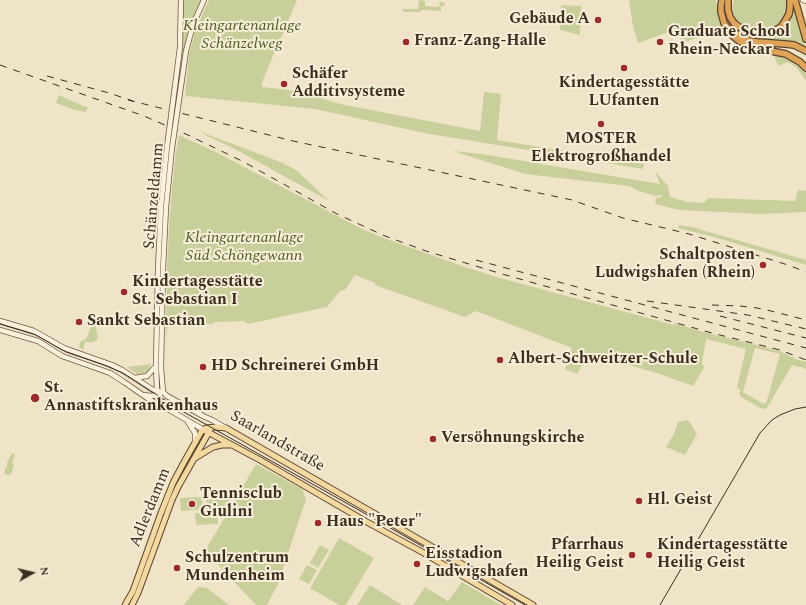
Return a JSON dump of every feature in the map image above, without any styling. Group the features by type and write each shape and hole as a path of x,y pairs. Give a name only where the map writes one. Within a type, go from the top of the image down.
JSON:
{"highway":[{"path":"725,1 730,17 734,23 747,32 756,34 777,30 788,17 793,2"},
{"path":"725,1 722,18 733,36 742,43 756,48 786,54 800,62 806,68"},
{"path":"793,2 806,39"},
{"path":"728,28 742,38 758,42 794,45 806,51"}],"main road":[{"name":"Schänzeldamm","path":"180,72 181,0"},
{"name":"Schänzeldamm","path":"164,406 157,393 156,366 161,207 180,72 195,20 204,0"},
{"name":"Schänzeldamm","path":"163,392 161,368 163,269 169,148"},
{"path":"0,321 34,331 64,348 122,370 157,393 163,392"},
{"name":"Saarlandstraße","path":"0,330 38,341 62,356 110,373 156,404 164,406 187,421 207,430 512,605"},
{"path":"135,378 147,376 156,366"},
{"name":"Saarlandstraße","path":"163,392 167,396 226,428 532,605"},
{"name":"Saarlandstraße","path":"143,395 149,396 157,393"},
{"path":"206,417 207,430 226,428"},
{"path":"187,421 195,433 194,443"},
{"name":"Adlerdamm","path":"126,605 133,591 161,512 173,484 194,443 207,430"},
{"name":"Adlerdamm","path":"134,604 170,506 207,430"},
{"path":"194,459 213,447 231,445"}],"green space":[{"path":"183,0 201,0 182,51"},
{"name":"Kleingartenanlage Schänzelweg","path":"209,0 297,0 262,82 262,87 297,91 340,104 480,131 484,92 501,94 497,140 644,164 643,169 424,133 315,109 185,96 189,55 195,31"},
{"path":"419,0 425,1 425,6 439,7 440,2 445,3 444,6 441,6 441,11 421,10 420,12 403,12 403,9 418,9"},
{"path":"629,0 716,0 720,21 733,39 786,56 799,64 806,72 806,81 797,68 788,62 778,66 774,55 740,46 733,42 721,30 682,43 677,29 638,43 633,27"},
{"path":"724,0 726,0 724,7 726,16 732,26 743,33 757,38 773,35 786,26 794,6 805,46 752,39 738,33 728,25 725,19 723,11"},
{"path":"734,0 788,0 788,9 785,18 777,27 767,32 750,31 738,23 734,17 732,9"},
{"path":"561,5 581,6 580,35 560,30"},
{"path":"59,95 88,108 86,112 75,110 56,103"},
{"path":"201,132 283,163 296,170 329,201 235,149"},
{"name":"Kleingartenanlage Süd Schöngewann","path":"179,135 216,152 358,227 378,236 500,278 674,325 674,323 780,351 806,362 806,369 792,365 767,408 764,409 741,397 739,393 741,391 737,387 746,349 706,339 702,363 704,368 693,386 657,373 586,353 578,374 565,369 572,348 476,311 465,317 375,285 375,283 355,275 345,290 340,291 327,307 248,324 244,321 215,322 213,324 193,325 192,317 169,317 166,339 169,229","holes":["755,348 780,354 766,403 764,404 743,392"]},
{"path":"453,151 482,154 660,184 655,171 668,186 670,197 687,202 704,203 708,198 795,201 798,190 806,191 806,212 761,214 679,210 655,204 656,198 662,197 662,195 655,196 636,190 629,186 525,174"},
{"path":"679,225 692,227 806,260 806,265 714,237 678,228"},
{"path":"95,324 98,338 94,342 85,342 83,350 79,347 80,342 86,339 92,325"},
{"path":"151,364 148,371 141,374 137,374 127,367"},
{"path":"688,420 697,434 685,455 666,447 674,434 678,422"},
{"path":"12,453 15,455 12,463 14,464 11,475 4,474 5,468 7,468 7,463"},
{"path":"256,464 302,489 306,499 278,584 267,605 256,605 205,551"},
{"name":"Tennisclub Giulini","path":"229,496 229,508 207,509 206,497"},
{"name":"Tennisclub Giulini","path":"202,497 203,509 181,511 180,498"},
{"name":"Tennisclub Giulini","path":"217,512 218,524 196,525 195,513"},
{"path":"339,538 374,558 346,605 339,605 310,588"},
{"path":"320,545 329,550 318,568 310,563"},
{"path":"307,565 317,570 309,584 299,579"},
{"path":"462,582 501,605 413,605 425,587 448,601"},
{"path":"370,585 402,605 357,605"},
{"path":"198,587 207,588 229,605 184,605"}],"tram line":[{"path":"0,324 36,335 66,352 123,373 182,411 525,605"},
{"path":"660,605 760,433 772,420 780,415 795,409 806,407"}],"railway":[{"path":"0,65 144,116 188,135 244,162 337,214 385,236 426,251 502,274 712,333 780,350 806,360"},
{"path":"47,76 133,101"},
{"path":"128,100 293,141 572,200 623,218 689,234 806,272"},
{"path":"476,260 806,348"},
{"path":"647,301 748,315 806,329"},
{"path":"712,305 757,308 806,320"},
{"path":"720,316 806,338"}],"place":[{"name":"Gebäude A","path":"598,20"},
{"name":"Franz-Zang-Halle","path":"406,42"},
{"name":"Graduate School Rhein-Neckar","path":"660,42"},
{"name":"Kindertagesstätte LUfanten","path":"624,68"},
{"name":"Schäfer Additivsysteme","path":"284,84"},
{"name":"MOSTER Elektrogroßhandel","path":"601,124"},
{"name":"Schaltposten Ludwigshafen (Rhein)","path":"763,265"},
{"name":"Kindertagesstätte St. Sebastian I","path":"124,292"},
{"name":"Sankt Sebastian","path":"79,322"},
{"name":"Albert-Schweitzer-Schule","path":"500,360"},
{"name":"HD Schreinerei GmbH","path":"203,367"},
{"name":"St. Annastiftskrankenhaus","path":"35,398"},
{"name":"Versöhnungskirche","path":"433,439"},
{"name":"Hl. Geist","path":"639,501"},
{"name":"Tennisclub Giulini","path":"192,504"},
{"name":"Haus \"Peter\"","path":"318,523"},
{"name":"Pfarrhaus Heilig Geist","path":"632,555"},
{"name":"Kindertagesstätte Heilig Geist","path":"649,555"},
{"name":"Eisstadion Ludwigshafen","path":"417,564"},
{"name":"Schulzentrum Mundenheim","path":"177,568"}]}
